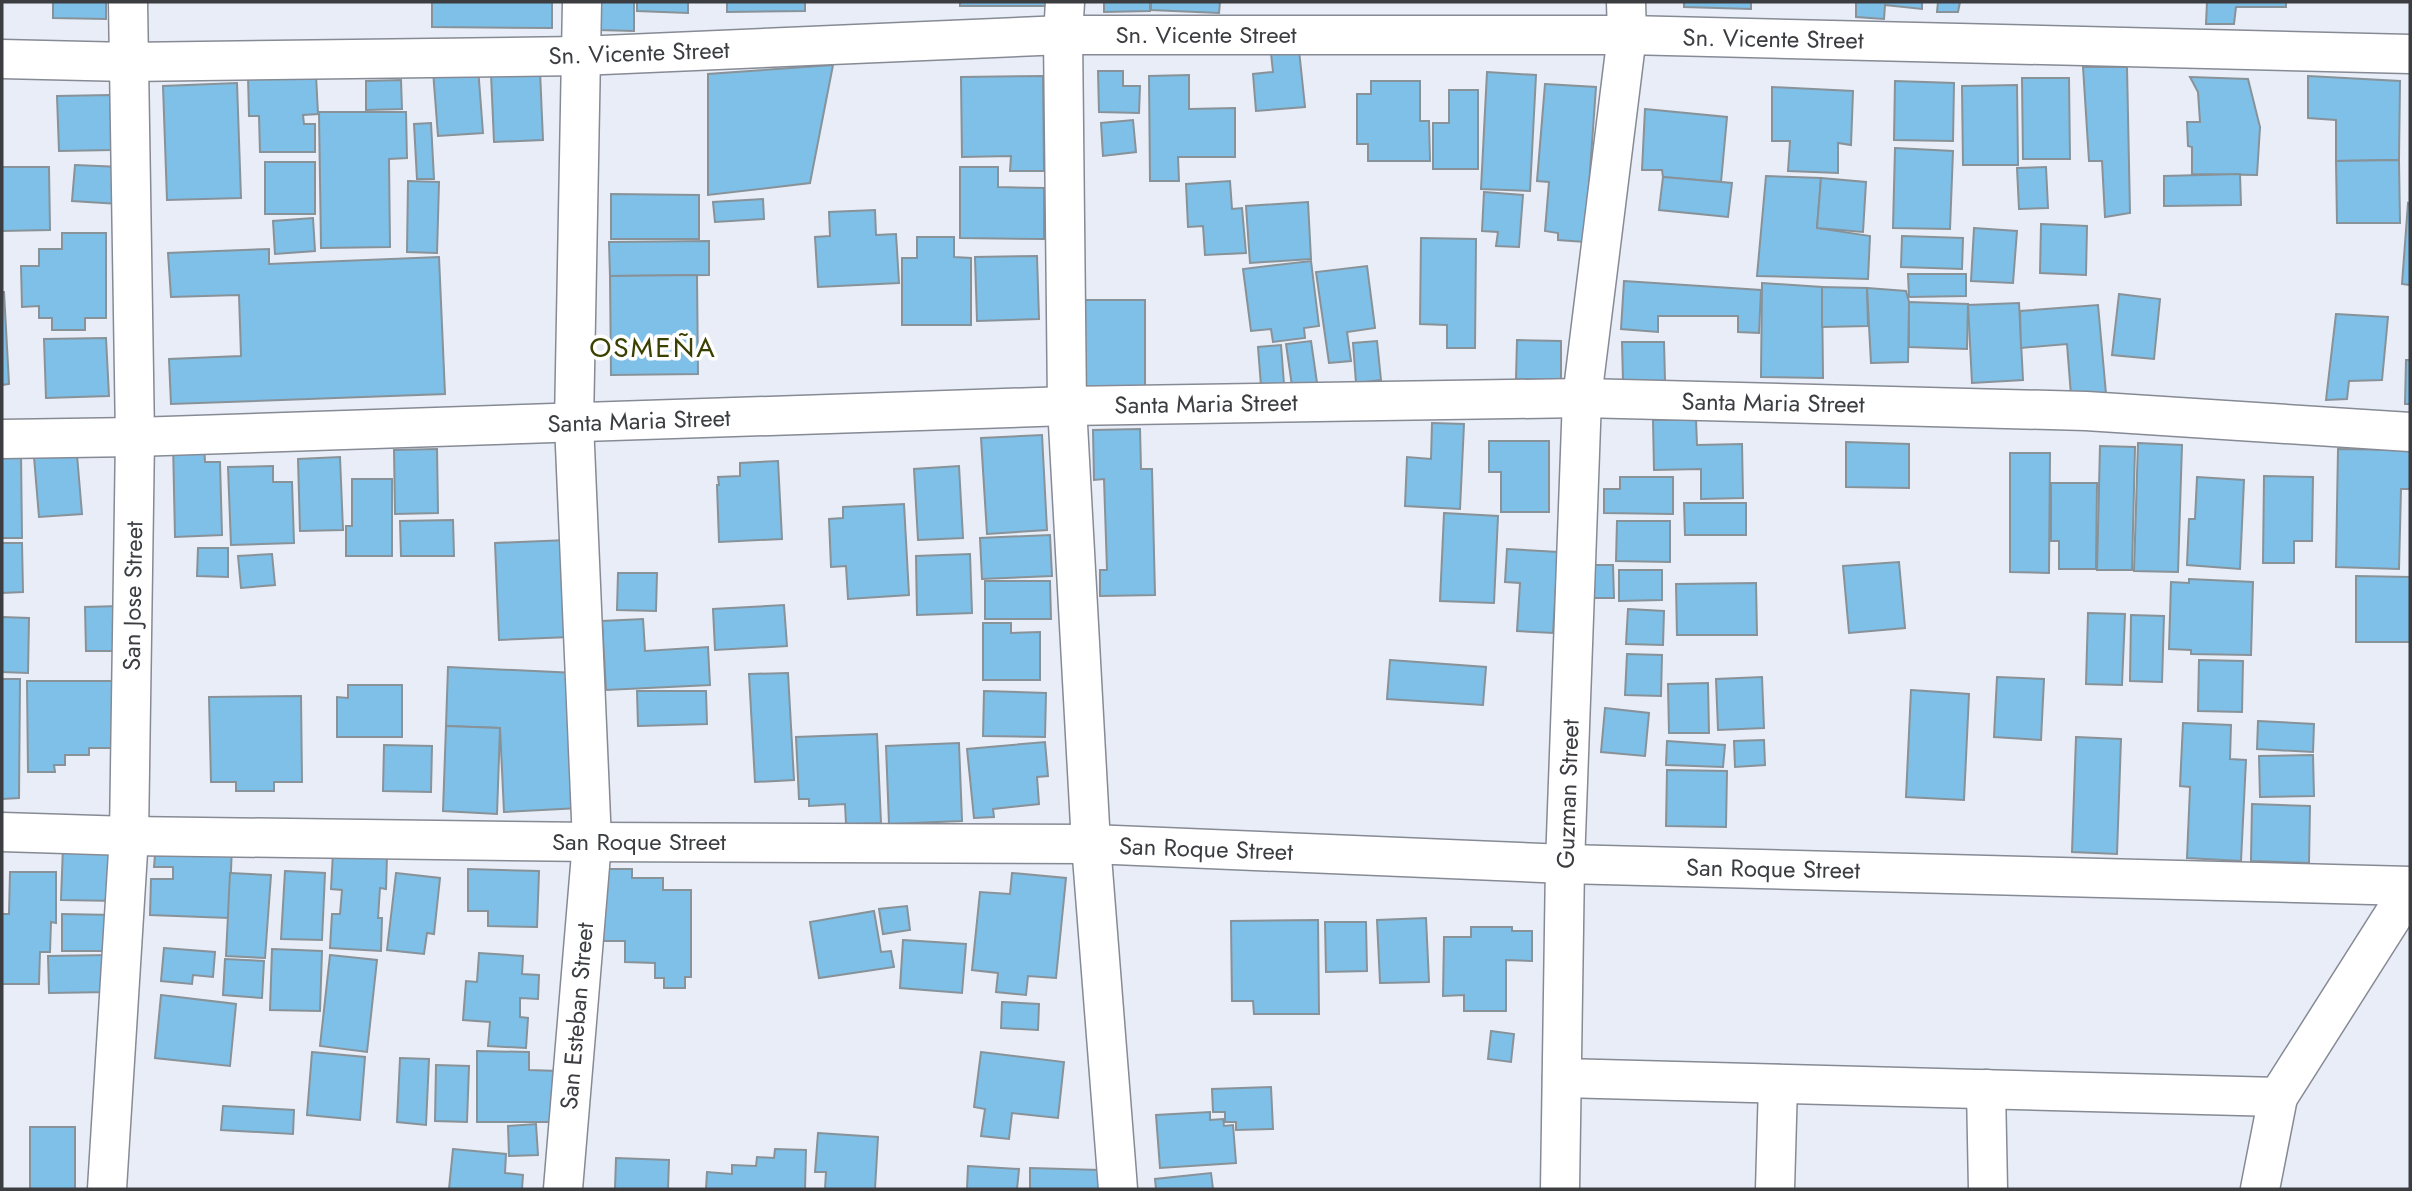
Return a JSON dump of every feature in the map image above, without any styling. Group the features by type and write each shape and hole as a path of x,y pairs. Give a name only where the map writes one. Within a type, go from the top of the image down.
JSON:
{"street":[{"name":"San Jose Street","path":"107,1189 129,836 135,437 128,2"},
{"name":"San Esteban Street","path":"563,1189 592,842 574,423 582,2"},
{"name":"Sn. Vicente Street","path":"2,60 128,62 580,56 1064,18 1627,19 2410,54"},
{"path":"1064,18 1067,406 1091,844 1118,1189"},
{"name":"Guzman Street","path":"1560,1189 1565,864 1582,398 1627,19"},
{"name":"Santa Maria Street","path":"2,439 135,437 1067,406 1582,398 2086,411 2410,432"},
{"name":"San Roque Street","path":"2,832 592,842 1091,844 1565,864 2410,887"},
{"path":"2260,1189 2278,1097 2410,887"},
{"path":"1562,1078 2278,1097"},
{"path":"1775,1189 1777,1084"},
{"path":"1986,1089 1988,1189"}],"building":[{"path":"53,2 106,2 106,19 53,18"},
{"path":"432,2 552,2 552,28 432,27"},
{"path":"597,2 634,2 634,31 598,30"},
{"path":"637,2 688,2 688,13 637,11"},
{"path":"727,2 805,2 805,11 727,12"},
{"path":"960,2 1047,2 1047,6 960,6"},
{"path":"1104,2 1150,2 1150,11 1104,12"},
{"path":"1151,2 1220,2 1219,13 1151,10"},
{"path":"1684,2 1751,2 1751,9 1684,7"},
{"path":"1856,2 1922,2 1922,9 1885,5 1884,19 1856,17"},
{"path":"1938,2 1960,2 1958,12 1937,12"},
{"path":"2207,2 2286,2 2286,7 2236,7 2234,24 2206,24"},
{"path":"1299,50 1305,107 1256,111 1253,74 1273,72 1271,53"},
{"path":"833,65 810,183 708,195 708,74"},
{"path":"478,67 483,133 438,136 433,71"},
{"path":"2083,67 2127,67 2130,213 2105,217 2102,161 2089,161"},
{"path":"540,71 543,140 494,142 491,74"},
{"path":"1098,71 1123,71 1123,86 1140,86 1139,113 1099,112"},
{"path":"1487,72 1536,75 1530,191 1481,189"},
{"path":"316,75 318,114 303,115 304,124 315,124 315,152 260,152 259,116 249,116 248,76"},
{"path":"1189,75 1189,109 1235,108 1235,157 1178,157 1179,181 1150,181 1149,76"},
{"path":"1043,76 1044,171 1010,171 1011,156 962,157 961,77"},
{"path":"2308,76 2400,81 2399,160 2336,161 2336,120 2308,118"},
{"path":"2190,77 2248,79 2260,127 2257,175 2192,174 2192,147 2188,146 2187,122 2200,122 2198,92"},
{"path":"2022,78 2069,78 2070,159 2023,159"},
{"path":"401,80 402,109 366,110 366,81"},
{"path":"1371,81 1420,81 1420,121 1429,121 1430,161 1368,161 1368,144 1357,144 1357,94 1371,94"},
{"path":"1895,81 1954,83 1953,141 1894,140"},
{"path":"237,83 241,198 167,200 163,86"},
{"path":"1545,84 1596,87 1585,242 1558,240 1558,233 1545,231 1549,182 1537,181"},
{"path":"2017,85 2018,165 1963,165 1962,86"},
{"path":"1772,87 1853,91 1851,145 1838,143 1838,173 1788,171 1790,141 1772,141"},
{"path":"1449,90 1478,90 1478,169 1433,169 1433,123 1449,123"},
{"path":"110,95 112,150 59,151 57,96"},
{"path":"1645,109 1727,117 1721,182 1663,177 1662,170 1642,170"},
{"path":"319,112 406,112 407,158 389,159 390,247 321,248"},
{"path":"1133,120 1136,152 1103,156 1101,123"},
{"path":"431,123 434,179 417,179 414,124"},
{"path":"1895,148 1953,151 1950,229 1893,228"},
{"path":"2399,160 2400,223 2337,223 2336,161"},
{"path":"265,162 315,162 315,214 265,214"},
{"path":"75,165 121,167 119,204 72,201"},
{"path":"2,167 49,167 50,230 2,231"},
{"path":"960,167 998,167 998,187 1044,188 1044,239 960,238"},
{"path":"2046,167 2048,208 2019,209 2017,168"},
{"path":"2240,174 2241,205 2164,206 2164,176"},
{"path":"1766,176 1821,178 1817,228 1870,236 1868,279 1757,276"},
{"path":"1663,177 1732,183 1728,217 1659,210"},
{"path":"1821,178 1866,182 1863,232 1817,228"},
{"path":"408,181 439,182 437,253 407,252"},
{"path":"1230,181 1232,209 1242,208 1246,253 1205,255 1203,226 1188,227 1186,184"},
{"path":"1484,192 1523,195 1519,247 1496,246 1498,232 1482,231"},
{"path":"611,194 699,195 699,239 611,239"},
{"path":"763,199 764,219 715,222 713,202"},
{"path":"1308,202 1311,259 1250,263 1246,206"},
{"path":"2408,203 2410,204 2410,285 2402,284"},
{"path":"875,210 876,235 896,234 899,283 818,287 815,237 830,236 829,212"},
{"path":"313,218 315,251 275,254 273,221"},
{"path":"2041,224 2087,226 2086,275 2040,273"},
{"path":"1974,228 2017,231 2013,283 1971,281"},
{"path":"62,233 106,233 106,318 85,318 85,330 52,330 52,318 39,318 39,306 22,307 21,266 39,266 39,249 62,249"},
{"path":"1902,236 1963,238 1962,269 1901,267"},
{"path":"917,237 954,237 954,257 971,258 971,325 902,325 902,258 917,258"},
{"path":"1421,238 1476,239 1475,348 1447,348 1447,325 1420,324"},
{"path":"709,241 709,275 610,276 609,242"},
{"path":"269,249 269,264 439,257 445,394 171,404 169,359 241,356 239,295 171,297 168,253"},
{"path":"1037,256 1039,319 977,321 975,257"},
{"path":"1311,261 1319,326 1304,328 1305,338 1273,342 1271,329 1251,331 1243,269"},
{"path":"1367,266 1375,328 1347,332 1351,361 1329,363 1316,272"},
{"path":"1908,274 1966,274 1966,296 1909,297"},
{"path":"697,275 698,374 611,375 610,276"},
{"path":"1624,281 1761,290 1759,333 1738,332 1738,316 1658,316 1658,332 1621,329"},
{"path":"1762,283 1822,287 1823,378 1761,377"},
{"path":"1822,287 1867,288 1868,326 1822,327"},
{"path":"1867,288 1906,291 1909,302 1908,362 1871,363"},
{"path":"2,292 9,384 2,385"},
{"path":"2119,294 2160,299 2154,359 2112,355"},
{"path":"1081,300 1145,300 1145,387 1082,387"},
{"path":"1909,302 1968,304 1967,349 1909,347"},
{"path":"2019,303 2023,380 1972,383 1968,305"},
{"path":"2098,305 2106,394 2071,395 2067,344 2021,348 2020,311"},
{"path":"2336,314 2388,317 2382,380 2349,381 2347,399 2326,400"},
{"path":"106,338 109,396 46,398 44,339"},
{"path":"1517,340 1561,341 1561,380 1516,379"},
{"path":"1311,341 1318,390 1293,393 1286,344"},
{"path":"1377,341 1381,380 1356,383 1353,343"},
{"path":"1622,342 1664,342 1665,381 1623,381"},
{"path":"1281,345 1284,384 1261,386 1258,347"},
{"path":"2406,360 2410,360 2410,404 2405,404"},
{"path":"1696,419 1697,445 1742,444 1743,498 1701,499 1701,469 1654,470 1653,420"},
{"path":"1432,423 1464,424 1460,509 1405,506 1407,457 1431,459"},
{"path":"1140,429 1141,469 1152,469 1155,595 1100,596 1100,570 1107,570 1104,479 1094,480 1093,430"},
{"path":"1042,435 1047,530 987,534 981,438"},
{"path":"1489,441 1549,441 1549,512 1501,512 1501,472 1489,472"},
{"path":"204,442 205,462 220,462 222,535 175,537 173,443"},
{"path":"1846,442 1909,444 1909,488 1846,487"},
{"path":"2138,443 2182,445 2178,572 2134,571"},
{"path":"2100,446 2135,447 2132,570 2097,570"},
{"path":"437,449 438,513 395,514 394,450"},
{"path":"2338,449 2410,450 2410,489 2401,489 2399,569 2336,567"},
{"path":"2010,453 2050,453 2049,573 2010,572"},
{"path":"2,454 21,454 22,538 2,538"},
{"path":"77,455 82,514 39,517 34,457"},
{"path":"340,457 343,530 300,531 298,459"},
{"path":"778,461 782,539 719,542 718,477 740,476 740,463"},
{"path":"273,466 273,482 292,482 294,543 231,545 228,467"},
{"path":"959,466 963,538 918,540 914,469"},
{"path":"2264,476 2313,477 2312,541 2294,541 2294,563 2263,563"},
{"path":"1620,477 1673,477 1673,514 1604,513 1604,489 1620,489"},
{"path":"2197,477 2244,480 2240,569 2187,565 2189,519 2195,519"},
{"path":"352,479 392,479 392,556 346,556 346,526 352,526"},
{"path":"2051,483 2097,483 2096,569 2059,569 2059,541 2051,541"},
{"path":"1684,503 1746,503 1746,535 1685,535"},
{"path":"904,504 909,595 848,599 846,566 831,567 829,519 843,518 843,507"},
{"path":"1444,513 1498,516 1494,603 1440,601"},
{"path":"453,520 454,556 401,556 400,521"},
{"path":"1617,521 1670,521 1670,562 1616,561"},
{"path":"1050,535 1052,576 982,579 980,538"},
{"path":"567,540 570,637 499,640 495,543"},
{"path":"2,543 22,543 23,592 2,593"},
{"path":"198,548 228,548 228,577 197,576"},
{"path":"1507,549 1558,552 1553,633 1517,631 1520,583 1505,582"},
{"path":"272,554 275,585 241,588 238,556"},
{"path":"970,554 972,613 917,615 916,556"},
{"path":"1899,562 1905,628 1849,633 1843,566"},
{"path":"1592,565 1613,565 1614,598 1593,598"},
{"path":"1619,570 1662,570 1662,600 1619,601"},
{"path":"618,573 657,573 656,611 617,610"},
{"path":"2356,576 2410,577 2410,642 2356,642"},
{"path":"2189,579 2253,582 2251,655 2191,654 2191,650 2169,649 2171,582 2189,583"},
{"path":"985,581 1050,581 1051,619 985,619"},
{"path":"1756,583 1757,635 1677,635 1676,584"},
{"path":"784,605 787,646 715,650 713,609"},
{"path":"119,606 119,651 86,651 85,607"},
{"path":"1628,609 1664,611 1663,645 1626,644"},
{"path":"2088,613 2125,614 2122,685 2086,684"},
{"path":"2131,615 2164,616 2162,682 2130,681"},
{"path":"2,617 29,618 28,673 2,672"},
{"path":"643,619 645,651 708,647 710,685 606,690 602,621"},
{"path":"983,623 1011,623 1011,633 1040,632 1040,680 983,680"},
{"path":"1627,654 1662,655 1661,696 1625,695"},
{"path":"1390,660 1486,667 1483,705 1387,699"},
{"path":"2199,660 2243,661 2242,712 2198,711"},
{"path":"448,667 576,673 580,808 504,812 500,728 446,726"},
{"path":"788,673 794,780 755,782 749,674"},
{"path":"1762,677 1764,728 1718,730 1716,679"},
{"path":"1997,677 2044,679 2041,740 1994,737"},
{"path":"2,679 20,679 19,798 2,799"},
{"path":"27,681 114,681 115,748 89,748 89,755 65,755 65,765 54,765 55,772 28,772"},
{"path":"1708,683 1709,733 1669,733 1668,684"},
{"path":"348,685 402,685 402,737 337,737 337,697 348,698"},
{"path":"1911,690 1969,694 1964,800 1906,797"},
{"path":"637,691 706,691 707,724 638,726"},
{"path":"984,691 1046,693 1045,737 983,736"},
{"path":"301,696 302,782 274,782 274,791 236,791 236,782 211,782 209,697"},
{"path":"1605,708 1649,713 1645,756 1601,752"},
{"path":"2258,721 2314,724 2313,752 2257,749"},
{"path":"2183,723 2231,725 2230,759 2246,760 2241,861 2187,858 2190,787 2180,786"},
{"path":"446,726 500,728 497,814 443,811"},
{"path":"877,734 881,823 846,824 845,804 809,806 809,799 799,799 796,737"},
{"path":"2076,737 2121,739 2117,854 2072,852"},
{"path":"1764,740 1765,765 1735,767 1734,741"},
{"path":"1667,741 1725,745 1723,767 1666,765"},
{"path":"1045,742 1048,776 1037,777 1039,804 993,809 994,817 974,818 967,749"},
{"path":"959,743 962,821 889,824 886,746"},
{"path":"384,745 432,746 431,792 383,791"},
{"path":"2313,755 2314,796 2260,797 2259,756"},
{"path":"1667,770 1727,771 1726,827 1666,826"},
{"path":"2252,804 2310,806 2309,863 2251,861"},
{"path":"156,843 232,846 229,918 150,915 151,879 173,879 173,867 154,867"},
{"path":"63,846 119,848 118,901 61,900"},
{"path":"333,852 387,855 386,889 380,888 378,918 382,918 381,951 330,948 332,914 340,914 342,890 331,889"},
{"path":"468,869 539,871 537,927 488,926 488,911 468,911"},
{"path":"598,869 632,869 632,878 663,878 663,890 691,890 691,977 685,977 685,988 664,988 664,978 655,978 655,963 625,962 625,941 599,941"},
{"path":"285,871 325,873 322,940 281,939"},
{"path":"10,872 56,872 56,923 51,922 50,952 40,952 39,984 2,984 2,914 9,914"},
{"path":"230,873 271,875 265,958 226,956"},
{"path":"396,873 440,878 434,934 427,933 424,954 387,950"},
{"path":"1012,873 1066,878 1056,978 1028,976 1026,995 996,992 998,973 972,970 980,892 1010,894"},
{"path":"907,906 910,930 883,934 879,909"},
{"path":"874,911 881,952 891,951 894,967 819,978 810,922"},
{"path":"62,914 113,915 113,951 62,951"},
{"path":"1426,918 1429,982 1380,983 1377,920"},
{"path":"1318,920 1319,1014 1254,1014 1253,1001 1232,1001 1231,921"},
{"path":"1325,922 1366,922 1367,971 1326,972"},
{"path":"1471,927 1512,927 1512,931 1532,931 1532,961 1506,960 1506,1011 1464,1011 1464,995 1443,996 1444,937 1471,937"},
{"path":"903,940 966,944 962,993 900,988"},
{"path":"164,948 215,952 213,977 193,975 192,984 161,981"},
{"path":"272,949 322,951 320,1011 270,1010"},
{"path":"479,953 523,956 522,974 539,975 538,999 520,998 520,1017 528,1018 526,1048 488,1046 490,1022 463,1020 466,981 477,982"},
{"path":"110,955 111,992 49,993 48,956"},
{"path":"330,955 377,960 367,1052 320,1046"},
{"path":"225,959 264,961 262,998 223,995"},
{"path":"161,995 236,1004 230,1066 155,1058"},
{"path":"1002,1002 1039,1004 1038,1030 1001,1028"},
{"path":"1491,1031 1514,1034 1511,1062 1488,1059"},
{"path":"477,1051 529,1052 529,1070 558,1071 558,1122 477,1122"},
{"path":"312,1052 365,1057 360,1120 307,1115"},
{"path":"981,1052 1064,1062 1058,1118 1012,1113 1009,1139 981,1136 985,1109 974,1107"},
{"path":"400,1058 429,1059 426,1125 397,1122"},
{"path":"436,1065 469,1066 467,1122 435,1121"},
{"path":"1271,1087 1273,1129 1236,1130 1236,1122 1225,1122 1225,1112 1213,1112 1212,1089"},
{"path":"223,1106 294,1110 293,1134 221,1130"},
{"path":"1210,1112 1210,1120 1223,1119 1224,1126 1233,1125 1236,1163 1160,1168 1156,1115"},
{"path":"536,1124 538,1155 509,1156 508,1126"},
{"path":"30,1127 75,1127 75,1189 30,1189"},
{"path":"818,1133 878,1137 875,1189 825,1189 826,1172 815,1172"},
{"path":"453,1149 506,1154 505,1173 523,1175 522,1189 449,1189"},
{"path":"775,1149 806,1150 805,1189 706,1189 707,1172 732,1174 732,1165 756,1166 757,1157 774,1158"},
{"path":"616,1158 669,1160 668,1189 615,1189"},
{"path":"968,1166 1019,1169 1017,1189 967,1189"},
{"path":"1030,1168 1100,1170 1099,1189 1030,1189"},
{"path":"1211,1173 1213,1189 1156,1189 1155,1179"}],"district":[{"name":"OSMEÑA","path":"653,347"}]}
